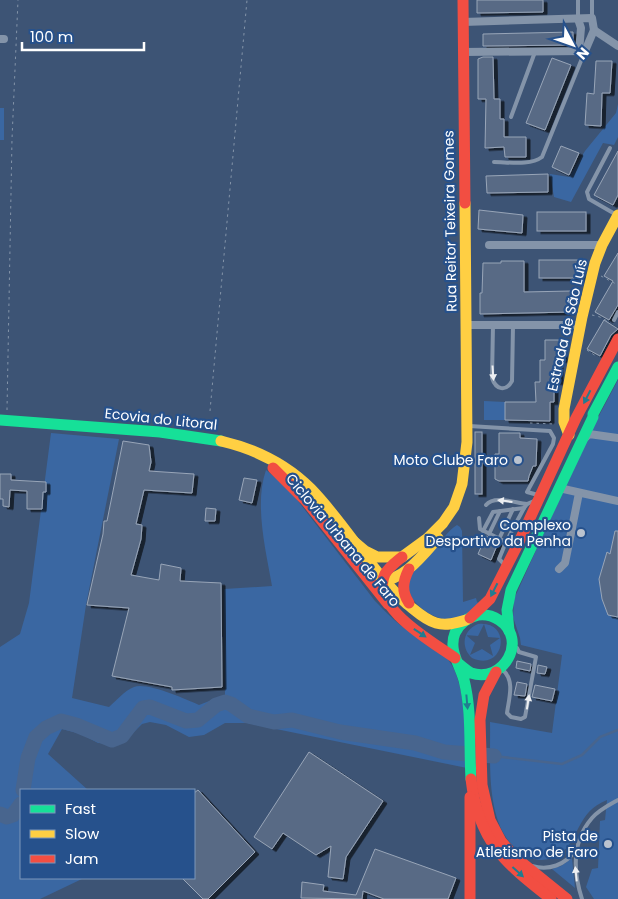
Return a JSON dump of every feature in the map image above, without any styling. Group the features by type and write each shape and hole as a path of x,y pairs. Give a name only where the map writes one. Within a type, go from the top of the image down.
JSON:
{"main road":[{"name":"Rua Reitor Teixeira Gomes","path":"463,0 467,442"},
{"name":"Estrada de São Luís","path":"564,416 593,271 602,246 618,215"},
{"path":"567,899 522,863 500,840 491,824 469,740 466,691 452,650 454,637 460,626 490,599 576,418 618,339"},
{"path":"470,899 476,768 481,743 482,703 487,687 510,657 512,648 511,636 506,619 511,590 593,414 618,367"},
{"path":"564,416 568,420 576,418"},
{"path":"564,416 568,435"},
{"path":"3,420 193,436 240,448 271,459 294,474 324,504 383,581 416,612 435,623 448,625 479,615 493,617 501,622 511,636"},
{"path":"364,577 383,581 395,578 410,567 442,534 457,512 466,485 468,475 467,442"},
{"path":"388,604 383,593 384,575 402,557 428,538 443,524 454,507 462,484 467,442"},
{"path":"240,448 269,465 291,482 310,504 364,577 410,626 457,661 466,671 476,675 486,675 498,671"},
{"path":"352,540 365,551 378,557 402,557"},
{"path":"410,567 403,580 403,591 406,600 416,612"},
{"path":"476,768 477,812 484,829 496,849 523,877 552,899"}],"street":[{"path":"463,22 592,18 594,30 582,51"},
{"path":"578,19 581,28 582,51"},
{"path":"594,30 618,46"},
{"path":"463,52 582,51"},
{"path":"489,245 602,246"},
{"path":"467,324 581,325"},
{"path":"593,417 592,427 594,432 618,438"},
{"path":"580,443 589,434 601,434"},
{"path":"559,488 618,501"},
{"path":"559,570 565,564 579,493"}],"lane":[{"path":"578,0 578,19"},
{"path":"592,0 592,18"},
{"path":"494,162 529,162 542,157 582,51"},
{"path":"511,117 535,52"},
{"path":"610,148 587,192 589,199 618,215"},
{"path":"613,322 618,312"},
{"path":"493,325 492,378 494,385 499,388 510,386 512,381 513,325"},
{"path":"467,426 550,431 554,438 553,444 527,492 539,497"},
{"path":"483,531 493,512 525,506 539,497"},
{"path":"486,505 493,500 525,506"},
{"path":"504,571 505,565 499,559 525,506"},
{"path":"499,538 513,509"},
{"path":"489,534 500,511"},
{"path":"479,518 480,529 506,542"},
{"path":"498,671 509,675 511,683 507,713 511,718 521,719 525,717 536,657 519,652 511,636"},
{"path":"582,899 576,876 577,848 580,838 593,817 618,800"},
{"path":"522,863 538,868 555,866 571,856 577,848"}],"path":[{"path":"3,420 18,0"},
{"path":"210,411 247,0"},
{"path":"593,271 618,285"},
{"path":"584,313 613,322"},
{"path":"577,344 606,362"}],"shaded area":[{"path":"618,104 618,137 614,145 603,143 571,202 554,197 550,174 569,177 585,151 616,113"},
{"path":"0,108 4,108 4,140 0,140"},
{"name":"Complexo Desportivo da Penha","path":"618,380 618,899 594,899 586,887 592,869 598,868 600,821 605,820 607,800 589,812 571,841 560,854 544,860 527,856 513,846 503,832 496,815 492,796 490,722 552,733 562,655 521,645 513,617 514,599 585,442"},
{"path":"484,401 505,402 505,420 484,420"},
{"path":"51,433 119,439 86,605 72,698 109,707 127,691 140,686 166,692 199,705 225,695 224,589 272,586 264,543 261,512 261,498 266,470 288,488 375,601 403,627 441,652 452,666 458,679 461,693 467,768 247,723 225,723 204,735 189,737 166,725 150,722 142,724 126,740 112,744 98,743 81,734 62,729 48,754 87,789 20,789 20,879 82,879 40,899 0,899 0,647 20,634 29,603"},
{"path":"457,525 462,531 463,602 476,598 480,604 463,617 450,620 436,617 421,608 410,595 408,588 411,576 417,567"},
{"path":"478,624 484,624 478,636 466,635"},
{"path":"484,625 489,625 496,630 500,638 488,637"},
{"path":"466,635 475,643 470,655 482,649 493,656 490,645 500,638 498,653 492,658 483,661 472,658 468,654"},
{"path":"572,858 575,888 552,869 561,866"}],"building":[{"path":"477,0 543,0 543,12 477,13"},
{"path":"573,32 573,45 483,46 483,34"},
{"path":"493,57 494,99 500,99 500,119 504,119 504,137 526,137 526,157 505,157 504,147 485,148 486,99 478,99 478,59"},
{"path":"552,58 571,65 545,130 526,123"},
{"path":"596,61 612,61 610,93 602,93 601,126 585,125 587,93 594,94"},
{"path":"561,146 579,153 569,175 552,167"},
{"path":"618,151 618,195 613,205 594,195"},
{"path":"548,174 548,192 487,193 486,176"},
{"path":"479,210 523,215 522,233 478,229"},
{"path":"537,212 586,212 586,231 537,231"},
{"path":"618,253 618,305 609,320 595,312 613,281 604,276"},
{"path":"539,260 581,260 581,278 539,278"},
{"path":"501,261 524,261 524,292 571,291 571,312 480,314 483,263 501,263"},
{"path":"604,320 618,329 611,335 600,356 587,349"},
{"path":"545,340 563,340 563,360 559,360 559,382 554,382 554,402 550,402 550,421 505,420 505,402 536,402 535,382 540,382 540,360 545,360"},
{"path":"475,432 482,432 482,494 475,494"},
{"path":"499,433 520,433 520,438 537,439 536,466 533,466 528,481 499,481 495,479 495,454 499,454"},
{"path":"123,441 149,445 151,462 149,471 194,474 192,493 144,490 136,524 142,525 141,539 131,575 159,580 161,564 181,568 180,581 221,583 222,687 172,690 172,687 112,676 129,608 87,605 103,534 104,521 107,521"},
{"path":"0,474 11,474 11,480 46,482 46,492 43,492 42,509 27,509 27,491 10,490 9,507 3,506 3,499 0,499"},
{"path":"244,478 257,480 252,503 239,500"},
{"path":"206,508 216,509 215,521 205,521"},
{"path":"615,531 618,531 618,617 608,615 602,599 599,579 607,552 610,554"},
{"path":"486,536 498,543 491,560 478,554"},
{"path":"517,661 531,664 530,671 516,668"},
{"path":"538,665 547,667 545,674 537,673"},
{"path":"517,682 527,684 525,696 514,695"},
{"path":"535,685 555,689 552,701 532,697"},
{"path":"309,752 383,801 346,857 343,879 328,877 331,846 316,855 283,833 272,849 254,837"},
{"path":"198,790 255,852 208,899 203,899 183,879 195,879 195,792"},
{"path":"375,849 456,878 448,899 384,899 363,891 362,899 301,898 302,882 324,885 323,891 356,895"}],"waterway":[{"path":"23,789 28,758 36,737 46,728 61,721 112,740 122,736 143,708 150,707 186,721 198,720 216,705 225,702 248,716 274,722 292,720 340,732 415,743 444,752 494,756"},
{"path":"494,756 562,764 582,755 600,737 618,730"},
{"path":"0,814 7,817 13,815 20,805"}],"traffic: fast":[{"path":"509,631 507,610 511,590 593,414 618,367"},
{"path":"0,420 160,432 221,441"},
{"path":"459,664 471,673 483,675 493,672 502,666 512,648 512,638 508,628 494,617 478,615 467,619 461,624 453,639 455,657 467,692 471,779"}],"traffic: slow":[{"path":"352,540 365,551 377,557 402,557 428,538 443,523 454,507 462,484 467,442 465,203"},
{"path":"569,435 564,422 564,409 582,317 595,263 618,215"},
{"path":"221,441 258,453 281,465 302,480 336,517 381,577 407,604 421,615 432,622 440,624 451,624 466,620"},
{"path":"378,581 396,577 404,572 438,538"}],"traffic: jam":[{"path":"463,0 465,203"},
{"path":"470,618 490,599 519,542 576,418 618,339"},
{"path":"273,468 306,501 388,604"},
{"path":"402,557 385,574 383,586 386,599 394,611 406,622 455,658"},
{"path":"409,569 404,586 409,603"},
{"path":"496,672 484,695 480,720 482,785 490,820 501,841 515,857 567,899"},
{"path":"471,779 480,819 496,848 507,861 551,899"},
{"path":"470,797 470,899"}],"place":[{"name":"Moto Clube Faro","path":"518,460"},
{"name":"Complexo Desportivo da Penha","path":"581,533"},
{"name":"Pista de Atletismo de Faro","path":"608,844"}]}
